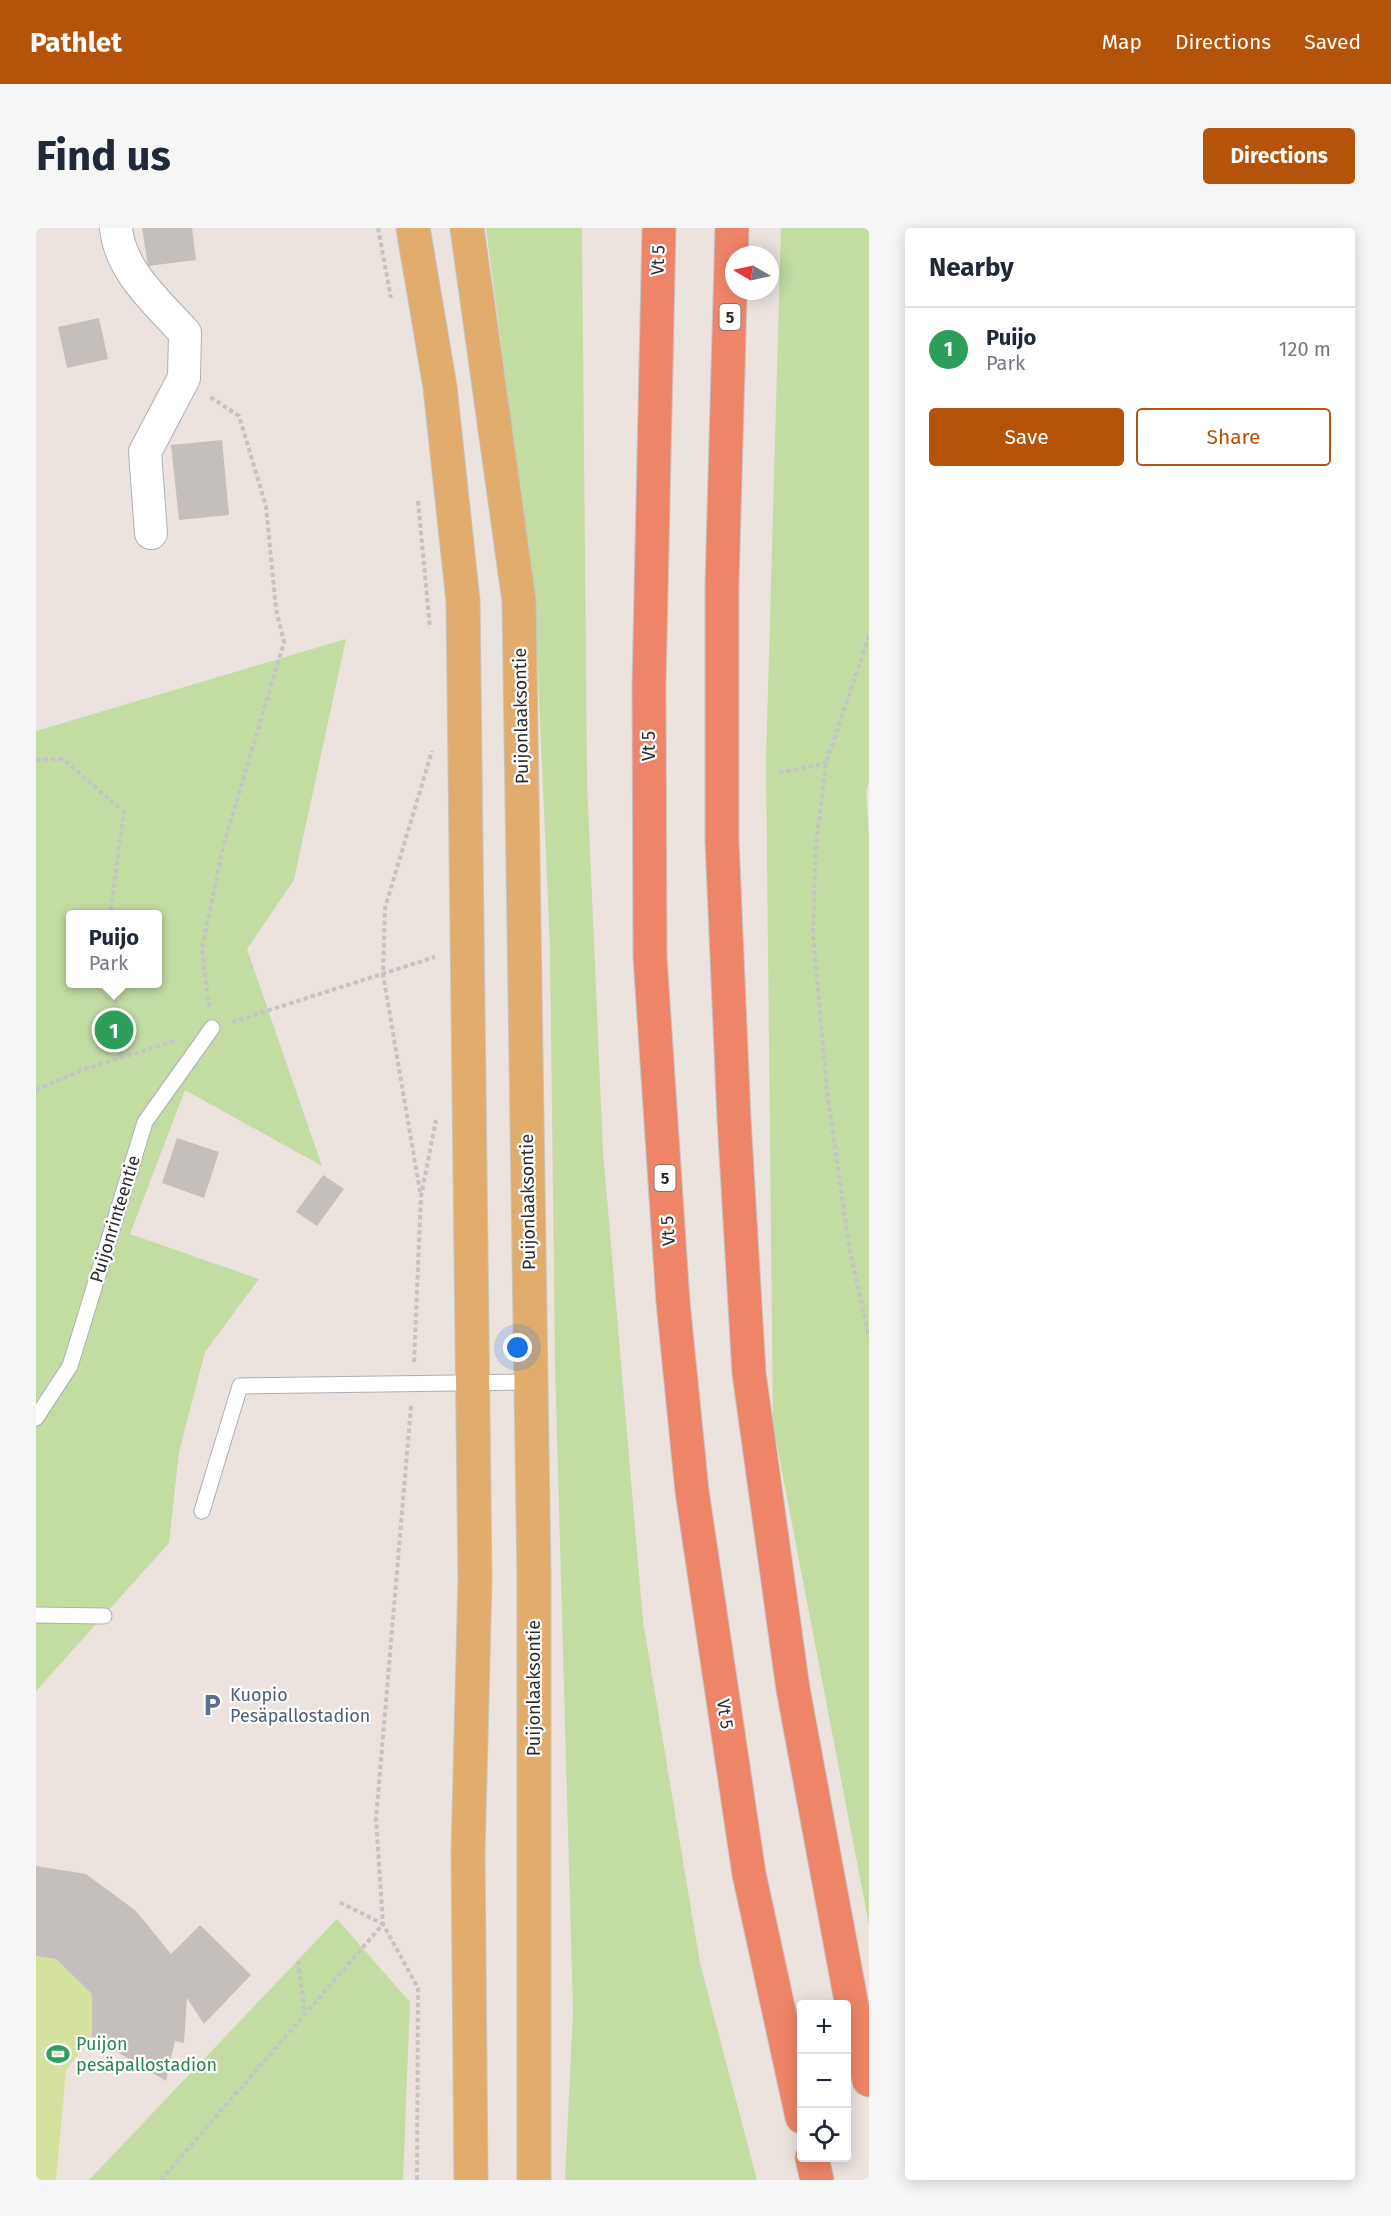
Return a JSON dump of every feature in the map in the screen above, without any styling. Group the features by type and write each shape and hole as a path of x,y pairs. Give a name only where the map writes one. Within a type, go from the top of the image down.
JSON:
{"highway":[{"name":"Vt 5","path":"659,228 649,685 650,957 673,1302 692,1491 749,1874 799,2108"},
{"name":"5","path":"732,228 722,584 722,841 734,1119 749,1373 793,1689 852,2006 869,2080"},
{"path":"813,2162 817,2180"}],"main road":[{"path":"413,228 440,387 463,601 475,1580 468,1853 471,2180"},
{"name":"Puijonlaaksontie","path":"467,228 519,601 534,1578 534,2180"}],"street":[{"path":"116,228 118,243 132,272 185,333 184,378 145,452 151,532"}],"lane":[{"name":"Puijonrinteentie","path":"36,1418 70,1366 145,1122 212,1028"},
{"path":"202,1511 240,1386 531,1382"},
{"path":"36,1615 104,1616"}],"path":[{"path":"378,228 392,306"},
{"path":"184,378 239,416 266,506 276,609 284,642 223,847 202,949 212,1028"},
{"path":"417,490 430,632"},
{"path":"869,636 826,763 816,844 813,933 827,1092 849,1245 869,1338"},
{"path":"421,1196 382,974 385,908 432,750"},
{"path":"36,760 63,759 124,812 111,910"},
{"path":"779,773 826,763"},
{"path":"36,1090 82,1070 435,957"},
{"path":"113,988 121,1058"},
{"path":"417,2180 418,1988 383,1924 376,1819 413,1383 421,1196 436,1119"},
{"path":"339,1902 383,1924"},
{"path":"161,2180 383,1924"},
{"path":"298,1961 305,2014"}],"green space":[{"path":"486,228 582,228 587,780 603,1151 643,1621 700,1963 757,2180 565,2180 573,2012 555,1363 550,948 535,606"},
{"path":"781,228 869,228 869,783 866,792 869,837 869,1925 773,1425 766,761"},
{"path":"346,639 294,880 247,949 322,1166 185,1090 130,1234 259,1279 205,1352 179,1452 169,1543 36,1691 36,731"},
{"path":"337,1919 410,2002 403,2180 89,2180"},
{"name":"Puijon pesäpallostadion","path":"36,1956 56,1959 92,1994 92,2037 66,2070 56,2180 36,2180"}],"building":[{"path":"142,228 192,228 196,260 148,266"},
{"path":"99,318 108,359 67,368 58,327"},
{"path":"222,440 229,515 179,520 171,445"},
{"path":"177,1138 219,1152 204,1198 162,1183"},
{"path":"323,1175 344,1189 317,1226 296,1212"},
{"path":"36,1866 86,1874 136,1911 171,1954 200,1925 251,1975 204,2024 187,1998 184,2043 175,2041 166,2081 92,2037 92,1994 56,1959 36,1956"}],"place":[{"name":"Puijo","path":"114,1030"},
{"name":"Kuopio Pesäpallostadion","path":"212,1705"},
{"name":"Puijon pesäpallostadion","path":"58,2054"}]}
